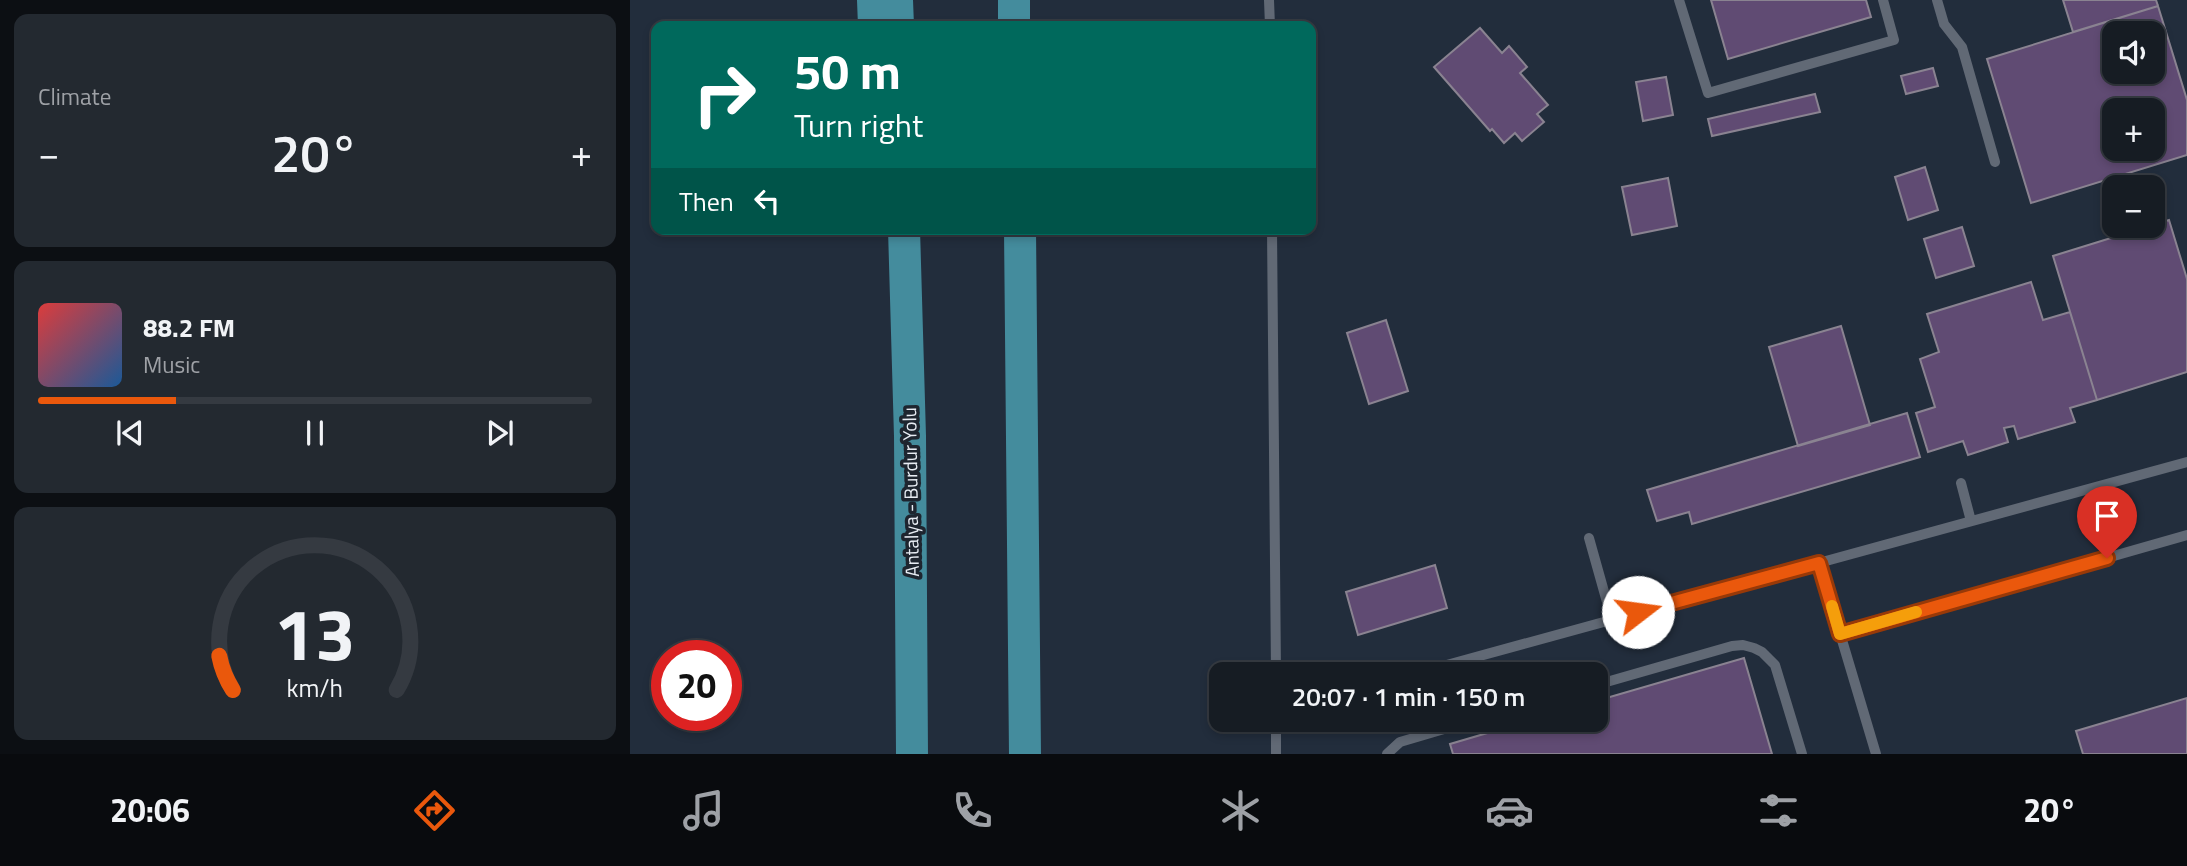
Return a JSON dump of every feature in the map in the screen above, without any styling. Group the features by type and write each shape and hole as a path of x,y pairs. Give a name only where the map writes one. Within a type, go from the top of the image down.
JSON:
{"highway":[{"path":"873,0 874,21"},
{"path":"897,0 898,21"},
{"path":"1014,0 1014,21"},
{"path":"1030,21 1031,0"},
{"path":"891,235 909,402"},
{"name":"Antalya - Burdur Yolu","path":"904,235 909,402 912,754"},
{"path":"1022,235 1025,754"}],"lane":[{"path":"1269,0 1270,21"},
{"path":"1679,0 1708,93 1894,40 1883,0"},
{"path":"1937,0 1944,24 1962,47 1995,162"},
{"path":"1272,235 1276,662"},
{"path":"1458,662 2187,462"},
{"path":"1961,483 1971,521"},
{"path":"1840,634 2187,535"},
{"path":"1589,538 1612,620"},
{"path":"1819,563 1876,754"},
{"path":"1608,682 1732,646 1754,648 1775,665 1802,754"},
{"path":"1276,732 1276,754"},
{"path":"1387,754 1400,742 1434,732"}],"shaded area":[{"path":"630,0 2187,0 2187,754 630,754"}],"building":[{"path":"1711,0 1866,0 1871,17 1728,59"},
{"path":"2063,0 2156,0 2158,6 2073,32"},
{"path":"2158,6 2163,21 2110,21"},
{"path":"2102,23 2102,84 2165,84 2165,29 2187,100 2187,155 2122,175 2102,175 2102,181 2031,203 1987,59"},
{"path":"1480,28 1502,53 1509,46 1527,67 1520,73 1548,105 1537,114 1544,122 1522,141 1515,133 1504,143 1492,129 1490,131 1434,67"},
{"path":"1933,68 1938,86 1906,94 1901,76"},
{"path":"1666,77 1673,115 1643,121 1636,82"},
{"path":"1815,94 1820,112 1712,136 1708,119"},
{"path":"1925,167 1938,210 1908,220 1895,177"},
{"path":"1668,178 1677,226 1632,235 1622,187"},
{"path":"2169,220 2187,279 2187,372 2097,400 2053,256 2111,238 2165,238 2165,221"},
{"path":"1962,227 1974,266 1936,278 1924,239"},
{"path":"2031,282 2043,320 2070,312 2097,400 2070,408 2075,422 2018,439 2014,426 2004,428 2008,442 1968,455 1963,441 1928,452 1916,413 1935,407 1920,359 1939,352 1927,314"},
{"path":"1386,320 1408,391 1369,404 1347,333"},
{"path":"1841,326 1870,425 1798,446 1769,347"},
{"path":"1907,413 1920,457 1692,524 1689,512 1657,521 1647,490"},
{"path":"1435,565 1447,608 1358,635 1346,592"},
{"path":"1744,658 1772,754 1453,754 1450,744 1491,732 1608,732 1608,698"},
{"path":"2187,698 2187,754 2083,754 2076,731"}],"slow traffic":[{"path":"1832,606 1840,634 1916,612"}],"route":[{"path":"1638,612 1819,563 1840,634 2107,558"}]}
